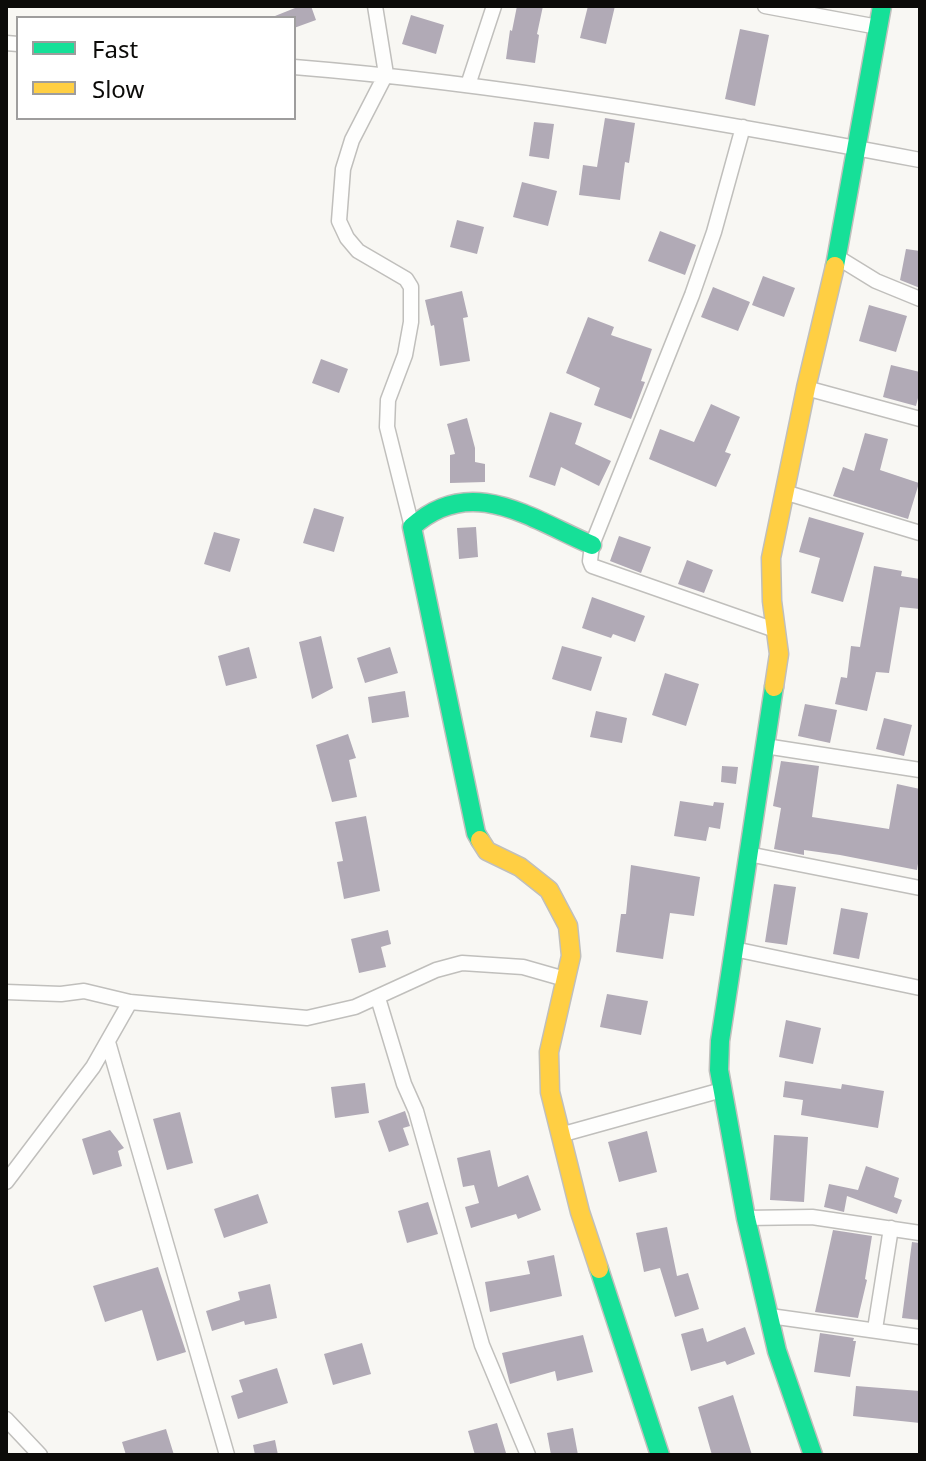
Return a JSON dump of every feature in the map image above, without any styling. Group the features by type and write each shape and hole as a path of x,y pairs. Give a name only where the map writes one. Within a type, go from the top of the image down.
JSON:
{"street":[{"path":"375,6 386,74 352,140 343,169 339,221 358,251 406,279 411,287 411,322 405,355 388,400 387,427 412,527 476,833 487,851 520,867 549,890 568,926 571,956 549,1052 550,1092 580,1212 660,1455"},
{"path":"468,85 494,6"},
{"path":"765,6 878,27"},
{"path":"813,1455 777,1351 746,1218 719,1070 720,1041 779,654 771,558 837,257 882,6"},
{"path":"296,67 386,74 468,85 743,127 920,160"},
{"path":"743,127 714,232 692,295 592,545 590,561 592,566 775,630"},
{"path":"837,257 876,281 920,299"},
{"path":"806,388 920,419"},
{"path":"784,492 920,533"},
{"path":"412,527 424,515 455,502 479,501 592,545"},
{"path":"765,746 920,770"},
{"path":"748,854 920,888"},
{"path":"734,949 920,988"},
{"path":"6,992 61,994 84,991 130,1002 307,1018 355,1007 436,970 462,963 523,967 565,979"},
{"path":"378,998 404,1084 416,1111 482,1345 528,1455"},
{"path":"6,1182 93,1067 130,1002"},
{"path":"108,1042 227,1455"},
{"path":"560,1135 722,1090"},
{"path":"746,1218 812,1217 920,1233"},
{"path":"875,1329 891,1228"},
{"path":"770,1316 920,1337"},
{"path":"6,1419 40,1455"}],"building":[{"path":"300,6 311,6 316,20 296,27 296,16 275,16"},
{"path":"517,6 543,6 535,63 506,59"},
{"path":"588,6 615,6 606,44 580,38"},
{"path":"411,15 444,25 436,54 402,44"},
{"path":"740,29 769,35 755,106 725,99"},
{"path":"605,118 635,123 620,200 579,195 583,165 597,167"},
{"path":"534,122 554,124 549,159 529,156"},
{"path":"522,182 557,191 548,226 513,217"},
{"path":"457,220 484,227 477,254 450,247"},
{"path":"660,231 696,245 685,275 648,261"},
{"path":"906,249 920,251 920,288 900,280"},
{"path":"763,276 795,288 784,317 752,305"},
{"path":"713,287 750,302 738,331 701,317"},
{"path":"462,291 468,317 463,318 470,361 440,366 434,325 431,326 425,300"},
{"path":"869,305 907,316 896,352 859,341"},
{"path":"588,317 614,327 611,335 652,349 641,381 645,382 631,419 594,405 600,388 566,373"},
{"path":"321,359 348,369 339,393 312,383"},
{"path":"891,365 920,372 916,406 883,397"},
{"path":"711,404 740,417 725,452 731,454 716,487 649,459 660,429 694,442"},
{"path":"550,412 582,423 575,444 611,461 599,486 561,467 555,486 529,477"},
{"path":"467,418 475,448 475,462 485,464 485,482 450,483 450,455 455,454 447,424"},
{"path":"865,433 888,439 880,470 919,483 908,519 833,496 843,467 854,471"},
{"path":"314,508 344,517 334,552 303,543"},
{"path":"809,517 864,533 843,602 811,593 820,558 799,552"},
{"path":"476,527 478,557 459,559 457,528"},
{"path":"214,532 240,539 230,572 204,564"},
{"path":"619,536 651,547 641,573 610,561"},
{"path":"687,560 713,570 704,593 678,584"},
{"path":"874,566 902,571 901,576 920,579 920,609 900,607 889,673 876,672 867,711 835,704 841,677 847,678 851,646 860,647"},
{"path":"592,597 645,616 635,642 582,628"},
{"path":"321,636 333,688 312,699 299,642"},
{"path":"562,646 602,657 591,691 552,679"},
{"path":"249,647 257,678 226,686 218,656"},
{"path":"390,647 398,673 365,683 357,658"},
{"path":"665,673 699,684 686,726 652,715"},
{"path":"405,691 409,717 372,723 368,697"},
{"path":"805,704 837,710 830,743 798,736"},
{"path":"596,711 627,718 622,743 590,737"},
{"path":"884,718 912,725 904,756 876,749"},
{"path":"348,734 356,758 349,760 357,797 332,802 316,745"},
{"path":"781,761 819,766 812,817 889,829 897,784 920,789 917,870 840,855 804,850 804,855 774,849 781,808 773,806"},
{"path":"722,766 738,767 736,784 721,782"},
{"path":"680,801 713,806 714,802 724,803 720,829 709,827 706,841 674,836"},
{"path":"366,816 380,891 344,899 337,862 343,861 335,822"},
{"path":"631,865 700,877 694,916 670,913 663,959 616,952 621,914 626,914"},
{"path":"774,884 796,887 787,945 765,942"},
{"path":"841,908 868,913 859,959 833,954"},
{"path":"388,930 391,944 381,947 386,967 359,973 351,939"},
{"path":"607,994 648,1001 641,1035 600,1027"},
{"path":"786,1020 821,1028 813,1064 779,1057"},
{"path":"785,1081 841,1089 842,1084 884,1091 878,1128 801,1115 803,1100 783,1097"},
{"path":"365,1083 369,1113 335,1118 331,1087"},
{"path":"405,1111 410,1126 403,1128 409,1145 389,1152 378,1121"},
{"path":"180,1112 193,1163 167,1170 153,1119"},
{"path":"110,1130 124,1148 118,1151 122,1166 93,1175 82,1139"},
{"path":"647,1131 657,1172 619,1182 608,1142"},
{"path":"774,1135 808,1137 804,1202 770,1200"},
{"path":"490,1150 498,1187 528,1175 541,1210 518,1219 516,1214 471,1228 465,1207 479,1203 474,1185 463,1187 457,1158"},
{"path":"866,1166 899,1178 894,1197 902,1200 897,1214 847,1196 844,1212 824,1207 829,1184 858,1190"},
{"path":"258,1194 268,1223 224,1238 214,1209"},
{"path":"428,1202 438,1234 407,1243 398,1211"},
{"path":"667,1227 677,1276 688,1273 699,1309 675,1317 660,1268 644,1272 636,1233"},
{"path":"833,1230 872,1236 867,1280 858,1318 815,1312"},
{"path":"912,1242 920,1243 920,1320 902,1318"},
{"path":"554,1255 562,1296 490,1312 485,1282 530,1274 527,1261"},
{"path":"158,1267 186,1352 157,1361 142,1310 105,1322 93,1286"},
{"path":"270,1284 277,1318 245,1325 244,1321 212,1331 206,1311 240,1300 238,1292"},
{"path":"745,1327 755,1354 727,1365 725,1361 691,1371 681,1334 703,1328 707,1342"},
{"path":"820,1333 854,1338 850,1377 814,1372"},
{"path":"583,1335 593,1372 557,1381 555,1371 510,1384 502,1353"},
{"path":"362,1343 371,1374 333,1385 324,1354"},
{"path":"277,1368 288,1403 238,1419 231,1396 243,1392 239,1380"},
{"path":"856,1386 920,1391 920,1423 853,1416"},
{"path":"733,1395 752,1455 712,1455 698,1407"},
{"path":"497,1423 506,1453 475,1455 468,1431"},
{"path":"573,1428 578,1455 551,1455 547,1433"},
{"path":"166,1429 174,1455 126,1455 122,1442"},
{"path":"275,1440 278,1455 255,1455 253,1445"}],"traffic: fast":[{"path":"835,266 882,6"},
{"path":"480,840 476,833 412,527 434,511 456,503 479,502 524,514 592,545"},
{"path":"774,687 720,1041 719,1070 746,1218 777,1351 813,1455"},
{"path":"599,1269 660,1455"}],"traffic: slow":[{"path":"774,687 779,654 772,601 771,558 835,266"},
{"path":"480,840 487,851 520,867 549,890 568,926 571,956 549,1052 550,1092 580,1212 599,1269"}]}
